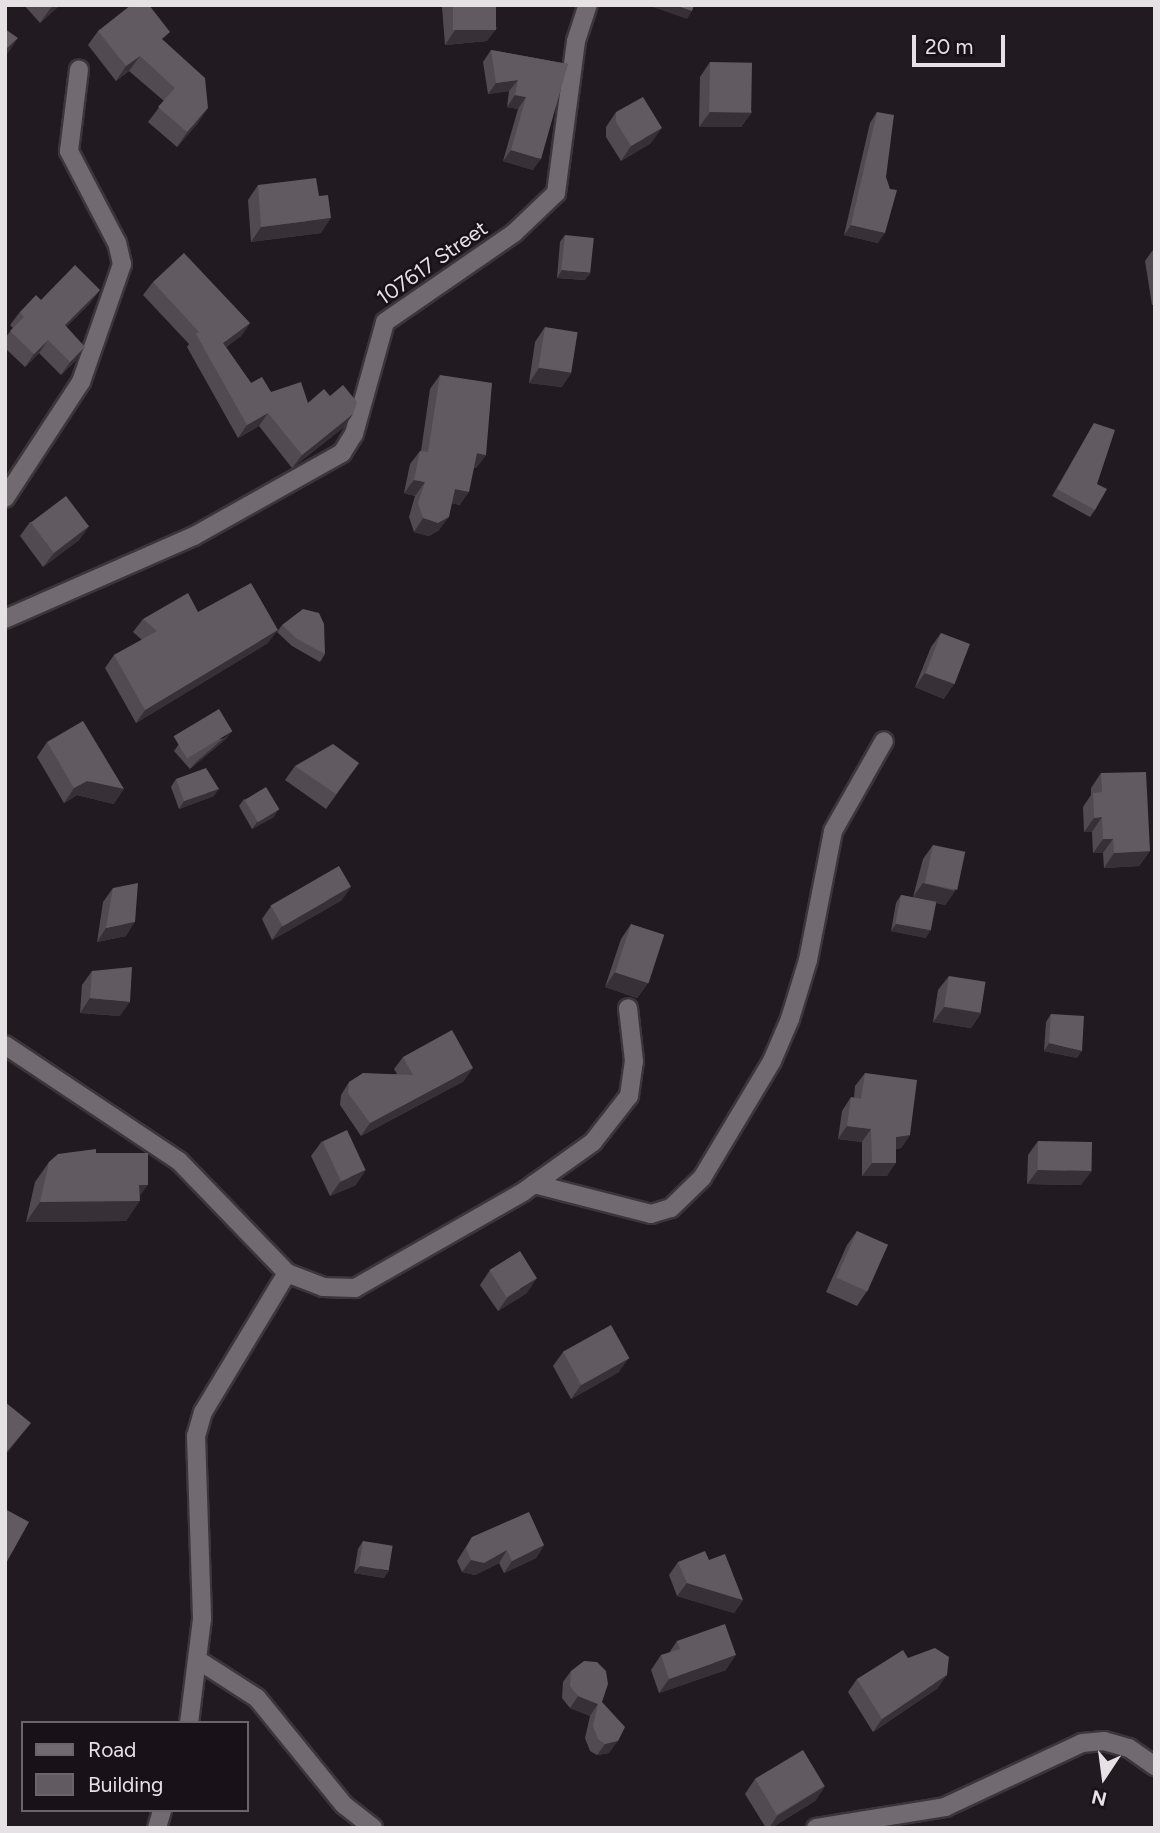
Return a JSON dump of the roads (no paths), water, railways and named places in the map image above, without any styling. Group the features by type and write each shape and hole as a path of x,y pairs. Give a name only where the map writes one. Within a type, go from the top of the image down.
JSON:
{"street":[{"name":"107617 Street","path":"5,618 194,536 342,453 354,434 385,322 514,233 556,193 576,41 588,5"},
{"path":"5,498 81,382 122,264 122,254 68,151 79,70"},
{"path":"534,1184 651,1214 671,1208 702,1178 772,1061 790,1020 808,960 834,831 884,741"},
{"path":"5,1045 179,1161 288,1273 323,1287 355,1288 534,1184 593,1142 629,1096 634,1061 628,1007"},
{"path":"189,1721 198,1660 199,1425 288,1273"},
{"path":"198,1660 257,1698 344,1805 373,1828"},
{"path":"816,1828 945,1807 1082,1742 1104,1741 1129,1748 1155,1766"}]}
